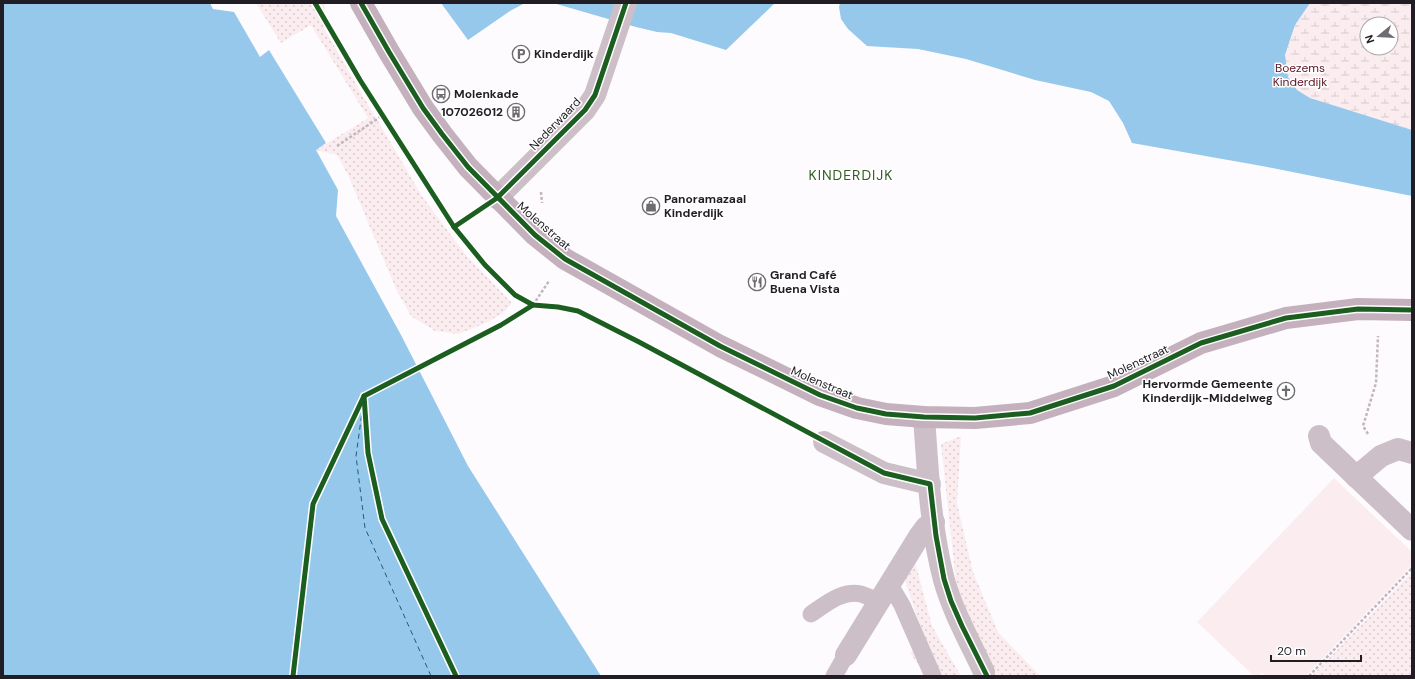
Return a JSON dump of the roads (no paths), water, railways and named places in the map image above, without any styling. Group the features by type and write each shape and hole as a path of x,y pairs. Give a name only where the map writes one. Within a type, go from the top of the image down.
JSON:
{"street":[{"name":"Molenstraat","path":"361,3 423,108 468,167 535,235 565,259 720,346 820,395 857,408 886,414 924,417 975,418 1030,413 1114,386 1201,344 1286,318 1358,309 1412,310"},
{"name":"Nederwaard","path":"497,198 585,110 595,95 626,3"},
{"path":"924,417 934,522 944,579 951,601 984,672"},
{"path":"1319,436 1321,443 1412,530"},
{"path":"824,442 884,473 930,484"},
{"path":"1356,477 1381,456 1398,449 1412,453"},
{"path":"846,656 920,535 926,527 934,522"}],"lane":[{"path":"811,614 830,601 843,595 884,593 902,605 933,676"},
{"path":"834,676 846,656"}],"water":[{"path":"3,3 210,3 213,9 234,12 260,57 269,50 326,143 316,150 338,190 336,216 401,335 468,466 601,676 3,676"},
{"path":"441,3 525,3 510,11 468,40"},
{"path":"553,3 775,3 726,50 671,33 657,32 636,27"},
{"name":"Boezems Kinderdijk","path":"840,3 1310,3 1295,25 1285,55 1288,77 1297,90 1310,98 1412,130 1412,196 1262,166 1132,143 1123,123 1109,101 1091,92 1035,80 966,59 918,49 867,46 848,29 841,19 839,7"}],"place":[{"name":"Kinderdijk","path":"521,54"},
{"name":"Molenkade","path":"441,94"},
{"name":"107026012","path":"516,112"},
{"name":"Panoramazaal Kinderdijk","path":"651,206"},
{"name":"Grand Café Buena Vista","path":"757,282"},
{"name":"Hervormde Gemeente Kinderdijk-Middelweg","path":"1286,391"}],"district":[{"name":"KINDERDIJK","path":"851,175"}]}
